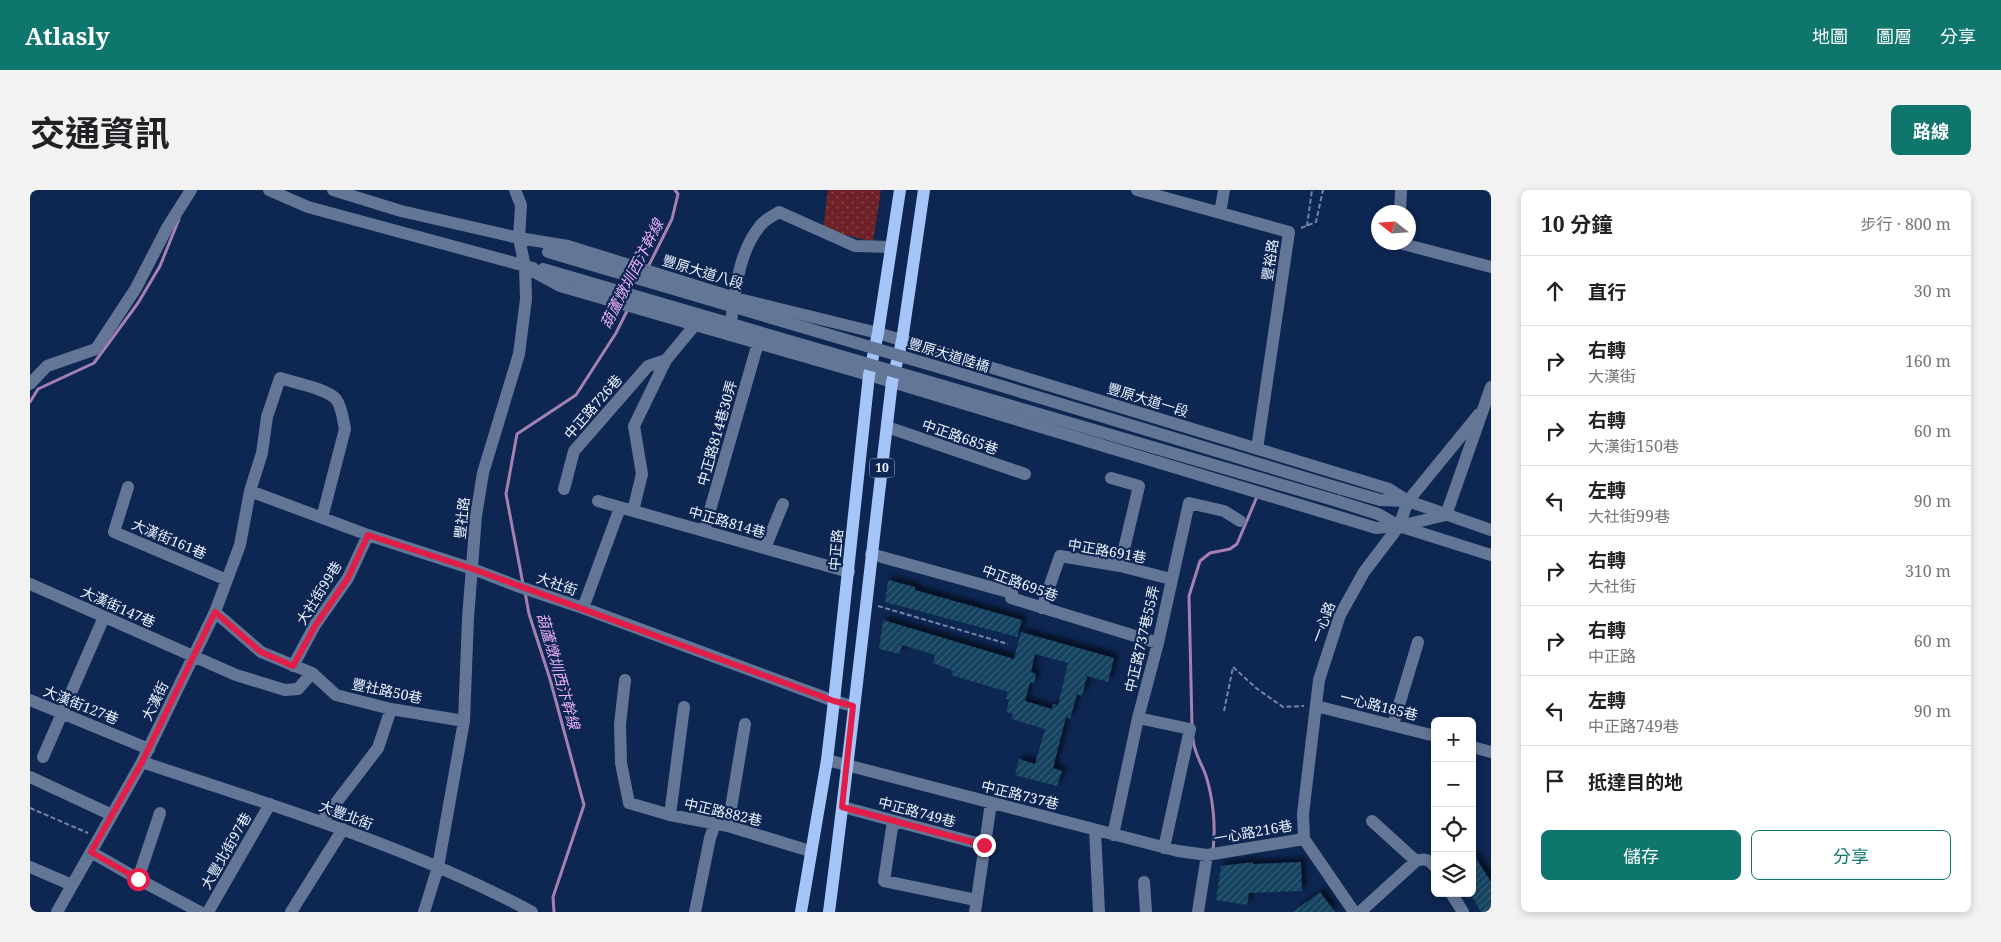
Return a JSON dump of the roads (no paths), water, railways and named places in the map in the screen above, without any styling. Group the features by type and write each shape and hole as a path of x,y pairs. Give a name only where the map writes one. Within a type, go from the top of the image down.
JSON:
{"main road":[{"name":"中正路","path":"801,912 827,760 869,375 878,334 900,190"},
{"name":"10","path":"829,912 848,765 853,706 892,382 902,341 924,190"}],"street":[{"path":"30,374 96,349 136,288 167,228 191,190"},
{"path":"269,190 308,207 525,267 543,270 1339,495 1399,526 1491,555"},
{"name":"豐原大道八段","path":"333,190 401,211 519,238 568,246 735,298 878,334"},
{"name":"豐社路","path":"424,912 438,867 464,721 468,618 476,516 482,473 518,354 526,299 525,267 519,238 521,205 515,190"},
{"name":"豐裕路","path":"1137,190 1289,232 1257,449"},
{"path":"1220,214 1224,190"},
{"path":"1400,205 1401,190"},
{"path":"729,335 740,265 746,248 760,225 779,212 854,246 891,247"},
{"name":"豐原大道八段","path":"519,238 548,252"},
{"path":"1416,247 1491,267"},
{"name":"豐原大道陸橋","path":"548,252 956,372 1339,495"},
{"path":"525,267 560,286 869,375 1376,528 1399,526 1446,515 1491,387"},
{"path":"633,511 642,474 634,426 666,360 695,326"},
{"name":"豐原大道一段","path":"878,334 1389,489 1408,501 1491,530"},
{"name":"中正路814巷30弄","path":"704,531 758,343"},
{"name":"中正路726巷","path":"564,489 574,451 648,366 666,360"},
{"path":"30,384 47,366"},
{"name":"大漢街","path":"57,912 142,762 215,612 240,545 250,491 262,453 267,417 280,378 327,393 337,400 343,416 345,430 322,518"},
{"name":"一心路","path":"1304,838 1303,814 1319,680 1340,615 1364,572 1399,526 1408,501 1484,408"},
{"name":"中正路685巷","path":"887,427 1024,474"},
{"path":"1111,478 1139,486 1120,566"},
{"name":"大漢街161巷","path":"128,487 114,532 227,580"},
{"name":"大社街","path":"250,491 368,535 473,569 834,701 853,706"},
{"name":"豐原大道一段","path":"1339,495 1408,501"},
{"name":"中正路814巷","path":"598,501 849,572"},
{"name":"中正路737巷55弄","path":"1113,835 1138,718 1158,643 1189,503 1224,510 1240,521"},
{"path":"765,548 783,504"},
{"path":"583,608 618,513"},
{"name":"大社街99巷","path":"293,666 315,626 348,578 368,535"},
{"name":"中正路695巷","path":"871,554 1012,594 1012,598 1158,643"},
{"name":"中正路691巷","path":"1042,608 1060,556 1120,566 1171,579"},
{"name":"大漢街147巷","path":"30,584 236,675 285,690 298,689 312,673"},
{"path":"215,612 261,652 312,673"},
{"path":"43,757 104,617"},
{"path":"1393,725 1418,642"},
{"name":"豐社路50巷","path":"312,673 336,695 391,709 464,721"},
{"name":"中正路882巷","path":"625,680 620,724 621,763 629,803 670,815 728,826 810,851"},
{"name":"大漢街127巷","path":"30,700 148,749"},
{"name":"一心路185巷","path":"1316,706 1431,735"},
{"path":"670,815 684,707"},
{"path":"322,821 378,748 391,709"},
{"path":"1138,718 1190,729 1164,848"},
{"path":"728,826 745,724"},
{"path":"1476,748 1491,752"},
{"name":"中正路737巷","path":"827,760 1164,848 1207,855"},
{"name":"大豐北街","path":"142,762 343,829 438,867 532,912"},
{"path":"30,777 112,815"},
{"path":"893,821 884,881 975,906 991,803"},
{"name":"大豐北街97巷","path":"208,912 270,804"},
{"name":"中正路749巷","path":"842,807 984,845"},
{"path":"138,879 160,813"},
{"path":"1372,821 1416,861"},
{"path":"695,912 710,838 715,824"},
{"path":"291,912 343,829"},
{"path":"1095,830 1100,912"},
{"path":"1304,838 1354,912"},
{"name":"一心路216巷","path":"1207,855 1304,838"},
{"path":"91,852 200,912"},
{"path":"1198,912 1207,855"},
{"path":"1360,912 1416,861 1423,858 1431,862"},
{"path":"30,868 72,886"},
{"path":"1144,882 1146,912"},
{"path":"1453,897 1462,912"}],"waterway":[{"name":"葫蘆燉圳西汴幹線","path":"648,267 672,219 678,194 675,190"},
{"path":"30,402 38,389 94,363 138,303 160,266 179,219"},
{"name":"葫蘆燉圳西汴幹線","path":"523,584 506,494 517,434 576,395 616,333 628,309"},
{"path":"1192,726 1189,596 1200,561 1210,553 1230,549 1237,544 1256,499"},
{"name":"葫蘆燉圳西汴幹線","path":"525,592 529,614 550,679 584,805 553,897 554,912"},
{"path":"1193,739 1210,793 1214,822 1213,850"}]}
